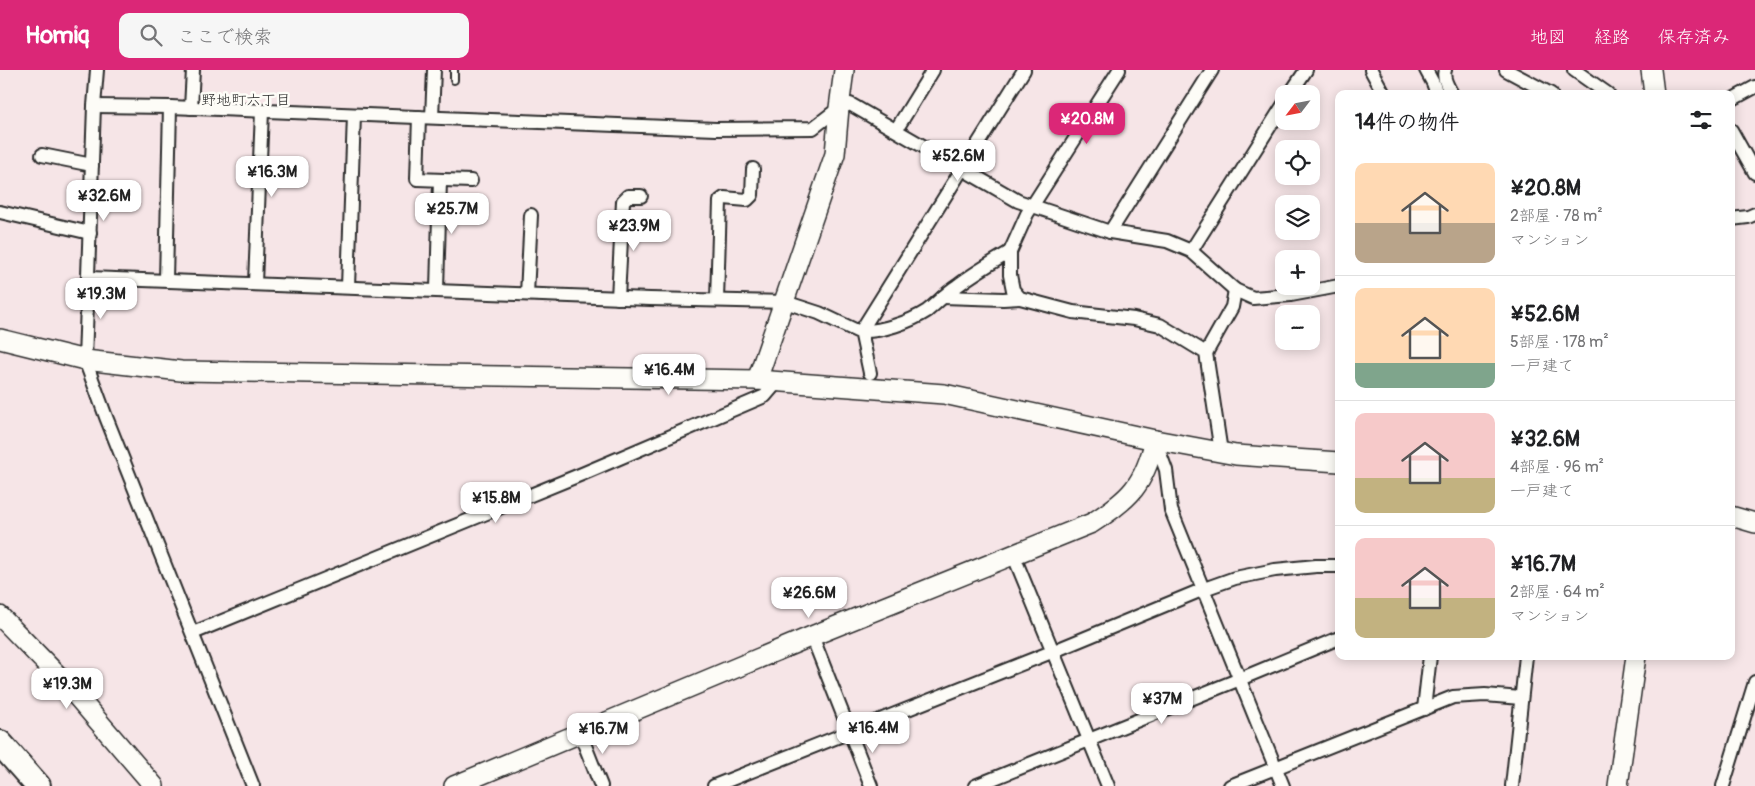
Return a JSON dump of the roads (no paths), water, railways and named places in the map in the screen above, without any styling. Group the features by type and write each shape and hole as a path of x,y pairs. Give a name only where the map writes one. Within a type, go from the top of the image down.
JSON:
{"highway":[{"path":"0,743 38,786"}],"street":[{"path":"97,70 94,106 85,360 253,786"},
{"path":"191,108 193,70"},
{"path":"434,70 417,179 471,181"},
{"path":"758,380 835,154 844,70"},
{"path":"896,130 933,70"},
{"path":"870,372 861,331 1024,70"},
{"path":"1020,298 1013,290 1010,275 1010,252 1027,214 1119,70"},
{"path":"1110,232 1212,70"},
{"path":"1296,85 1306,70"},
{"path":"1371,70 1382,90"},
{"path":"1426,70 1435,90"},
{"path":"1445,70 1446,82 1450,90"},
{"path":"1506,70 1544,90"},
{"path":"1574,70 1602,90"},
{"path":"1651,70 1654,90"},
{"path":"1735,98 1755,87"},
{"path":"94,106 170,107 716,129 813,128 839,108 850,104 1018,201 1110,232 1167,242 1191,251 1236,290 1253,298 1291,296 1335,287"},
{"path":"166,280 170,107"},
{"path":"255,283 262,111"},
{"path":"348,287 354,115"},
{"path":"1191,251 1275,118"},
{"path":"1735,137 1755,173"},
{"path":"42,155 92,165"},
{"path":"717,300 720,201 724,198 747,200 752,195 753,169"},
{"path":"437,290 440,180"},
{"path":"618,298 623,201 628,196 641,196"},
{"path":"0,212 90,233"},
{"path":"1735,219 1755,214"},
{"path":"528,294 530,215"},
{"path":"89,278 618,298 785,302 819,312 857,331 875,331 910,320 926,311 979,270 1010,252"},
{"path":"1221,452 1206,352 1232,307 1236,290"},
{"path":"943,298 1020,298 1073,312 1120,317 1160,325 1206,352"},
{"path":"0,339 85,360 181,371 758,380 944,394 1156,440 1236,455 1335,462"},
{"path":"193,633 582,474 765,396 777,382"},
{"path":"454,786 482,780 580,733 812,636 1092,523 1116,508 1130,495 1144,476 1156,440"},
{"path":"1156,440 1166,470 1171,510 1283,786"},
{"path":"1735,517 1755,523"},
{"path":"1014,554 1108,786"},
{"path":"714,786 1235,578 1275,570 1335,566"},
{"path":"0,616 68,686 154,786"},
{"path":"812,636 871,786"},
{"path":"975,786 1335,640"},
{"path":"1424,709 1430,660"},
{"path":"1512,786 1526,660"},
{"path":"1618,786 1635,660"},
{"path":"1723,786 1755,682"},
{"path":"1230,786 1453,697 1485,695 1521,698"},
{"path":"580,733 601,786"}],"lane":[{"path":"454,70 454,80"}],"district":[{"name":"野地町六丁目","path":"246,100"}]}
